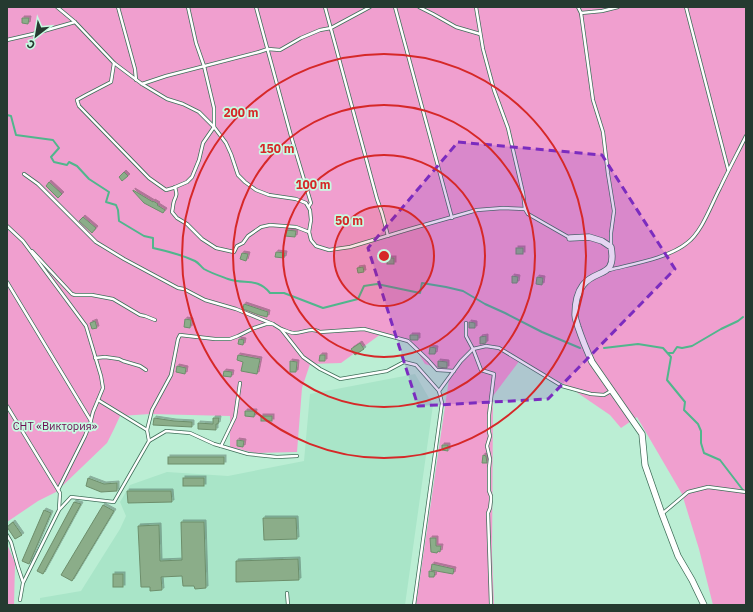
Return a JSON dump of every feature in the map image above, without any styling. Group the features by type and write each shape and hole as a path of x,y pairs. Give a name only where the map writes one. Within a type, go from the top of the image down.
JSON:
{"street":[{"path":"570,238 589,238 602,241 611,246 611,264 606,271 583,285 579,294 574,317 592,362 642,434 645,465 662,514 678,556 704,605"}],"lane":[{"path":"57,7 75,22 114,64 142,84 167,99 183,104 199,112 214,127 226,143 238,175 245,182 256,190 269,195 296,199 306,203 310,210 311,220 309,232 311,240 316,246 329,250 350,247 477,210 503,208 525,209"},
{"path":"118,7 135,69 136,80"},
{"path":"114,64 111,82 78,100 79,106 149,178 166,190 187,182 192,177 204,143 214,127 214,108 204,66 196,43 188,7"},
{"path":"256,7 311,204 308,206"},
{"path":"325,7 388,236"},
{"path":"142,84 166,76 268,49 280,50 301,38 320,30 331,28 370,7"},
{"path":"395,7 452,218"},
{"path":"419,7 456,27 480,34"},
{"path":"476,7 480,34 494,90 508,128 523,193 525,209 528,214 570,238"},
{"path":"578,7 581,13 593,100 603,132 614,211 611,246"},
{"path":"581,13 602,11 618,7"},
{"path":"686,7 728,170"},
{"path":"7,40 75,22"},
{"path":"606,271 670,253 687,244 698,232 746,136"},
{"path":"24,174 38,184 96,242 178,288 184,289 205,300 236,309 293,333 316,330 320,332 364,329 408,341 437,370 454,371"},
{"path":"175,187 177,197 174,201 172,212 202,239 216,248 234,252 237,246 243,243 248,236 261,227 296,227 309,232"},
{"path":"7,226 23,241 72,294 95,295 112,299 140,315 155,320"},
{"path":"23,241 86,326 104,388 93,412 85,436 58,490"},
{"path":"7,282 91,421"},
{"path":"466,323 466,336 481,370 494,374 489,415 490,436 487,446 490,459 489,492 491,496 491,505 488,513 491,605"},
{"path":"150,441 147,430 152,410 171,375 180,335 230,339 254,328 266,324 273,324"},
{"path":"281,329 303,357 340,379 387,371 404,362 416,365 439,391 442,403 414,605"},
{"path":"439,391 461,361 473,349 486,346 500,348 562,386 590,394 604,395 612,391"},
{"path":"95,358 105,357 119,359 140,366 146,370"},
{"path":"221,446 235,417 240,383"},
{"path":"98,400 147,430"},
{"path":"7,406 60,493 59,510"},
{"path":"20,600 23,583 59,510 71,497 114,502 150,441 166,431 190,433 214,444 248,454 277,457 297,456"},
{"path":"662,514 688,492 708,487 746,492"},
{"path":"7,535 11,542 23,583"},
{"path":"287,593 288,605"}],"highlighted area":[{"path":"458,142 602,155 675,269 548,399 418,406 368,248"}],"shaded area":[{"path":"415,374 433,405 405,605 40,605 40,598 81,591 120,529 126,516 120,502 130,485 167,472 228,476 304,461 310,394"}],"green space":[{"name":"СНТ «Виктория»","path":"7,7 746,7 746,605 713,605 699,549 682,494 637,417 621,428 610,415 569,387 520,360 493,396 492,555 494,605 416,605 450,372 425,364 413,345 381,334 341,363 310,364 302,388 297,452 255,453 230,447 230,416 150,414 120,416 107,443 56,492 38,501 7,522"},
{"path":"7,544 15,563 14,605 7,605"}],"building":[{"path":"22,18 29,18 28,24 22,23"},
{"path":"124,172 128,176 122,181 119,177"},
{"path":"49,182 62,194 58,198 46,186"},
{"path":"133,190 158,204 157,205 165,210 163,213 144,203"},
{"path":"83,217 96,228 92,233 79,221"},
{"path":"286,230 296,231 295,237 285,236"},
{"path":"516,248 523,248 523,254 516,254"},
{"path":"276,252 285,253 284,258 275,257"},
{"path":"242,253 248,254 246,261 240,259"},
{"path":"387,258 394,258 394,264 387,264"},
{"path":"363,267 364,272 358,273 357,268"},
{"path":"512,276 518,277 517,283 512,283"},
{"path":"537,277 543,278 542,285 536,284"},
{"path":"244,304 268,312 267,317 243,309"},
{"path":"185,319 191,320 190,328 184,327"},
{"path":"95,321 97,328 92,329 90,323"},
{"path":"469,322 475,323 475,328 469,328"},
{"path":"410,335 418,335 418,340 411,340"},
{"path":"486,336 486,343 480,344 480,337"},
{"path":"239,339 244,340 243,345 238,344"},
{"path":"360,343 364,349 355,355 351,349"},
{"path":"430,347 436,348 435,354 429,354"},
{"path":"238,355 260,359 257,374 241,371 243,362 237,360"},
{"path":"320,355 325,355 325,361 319,361"},
{"path":"290,361 297,362 296,372 290,372"},
{"path":"438,361 447,362 447,368 438,367"},
{"path":"177,366 186,368 185,374 176,372"},
{"path":"224,371 232,372 231,377 223,376"},
{"path":"245,411 255,411 254,417 245,416"},
{"path":"261,416 272,416 272,421 261,421"},
{"path":"154,418 192,422 192,427 153,425"},
{"path":"213,418 219,418 218,424 216,424 216,430 198,429 198,423 213,424"},
{"path":"237,440 244,441 243,447 237,446"},
{"path":"442,445 448,445 448,451 442,450"},
{"path":"483,455 486,456 487,463 482,463"},
{"path":"168,457 224,457 224,464 168,464"},
{"path":"88,478 104,484 117,483 117,491 101,492 86,486"},
{"path":"183,478 204,478 204,486 183,486"},
{"path":"127,491 171,491 172,502 128,503"},
{"path":"74,502 81,504 43,574 37,571"},
{"path":"103,505 114,511 72,581 61,575"},
{"path":"44,510 51,513 29,564 22,561"},
{"path":"263,518 296,518 297,539 264,540"},
{"path":"13,522 22,535 15,539 7,527"},
{"path":"181,522 204,522 206,588 195,589 194,586 183,586 182,576 161,577 162,590 150,591 150,587 141,587 138,526 159,525 160,561 182,560"},
{"path":"430,538 436,538 436,546 441,546 440,552 431,552"},
{"path":"298,559 299,580 236,582 236,561"},
{"path":"432,564 454,569 453,574 431,570"},
{"path":"429,571 435,572 434,577 429,577"},
{"path":"113,574 123,574 123,587 113,587"}],"waterway":[{"path":"7,115 11,116 16,135 53,140 59,148 51,157 54,162 67,165 69,162 77,166 89,179 109,192 106,202 116,205 119,221 144,236 153,238 153,248 190,259 204,269 213,273 234,281 255,283 265,288 270,293 284,293 323,308 358,299 364,286 377,284 420,293 422,283 446,287 463,291 485,304 542,332 580,348"},
{"path":"668,353 673,353 677,347 682,348 692,346 743,317"},
{"path":"604,348 638,344 663,348 671,357 667,380 685,402 684,410 698,424 701,431 701,443 704,453 720,460 746,494"}]}
